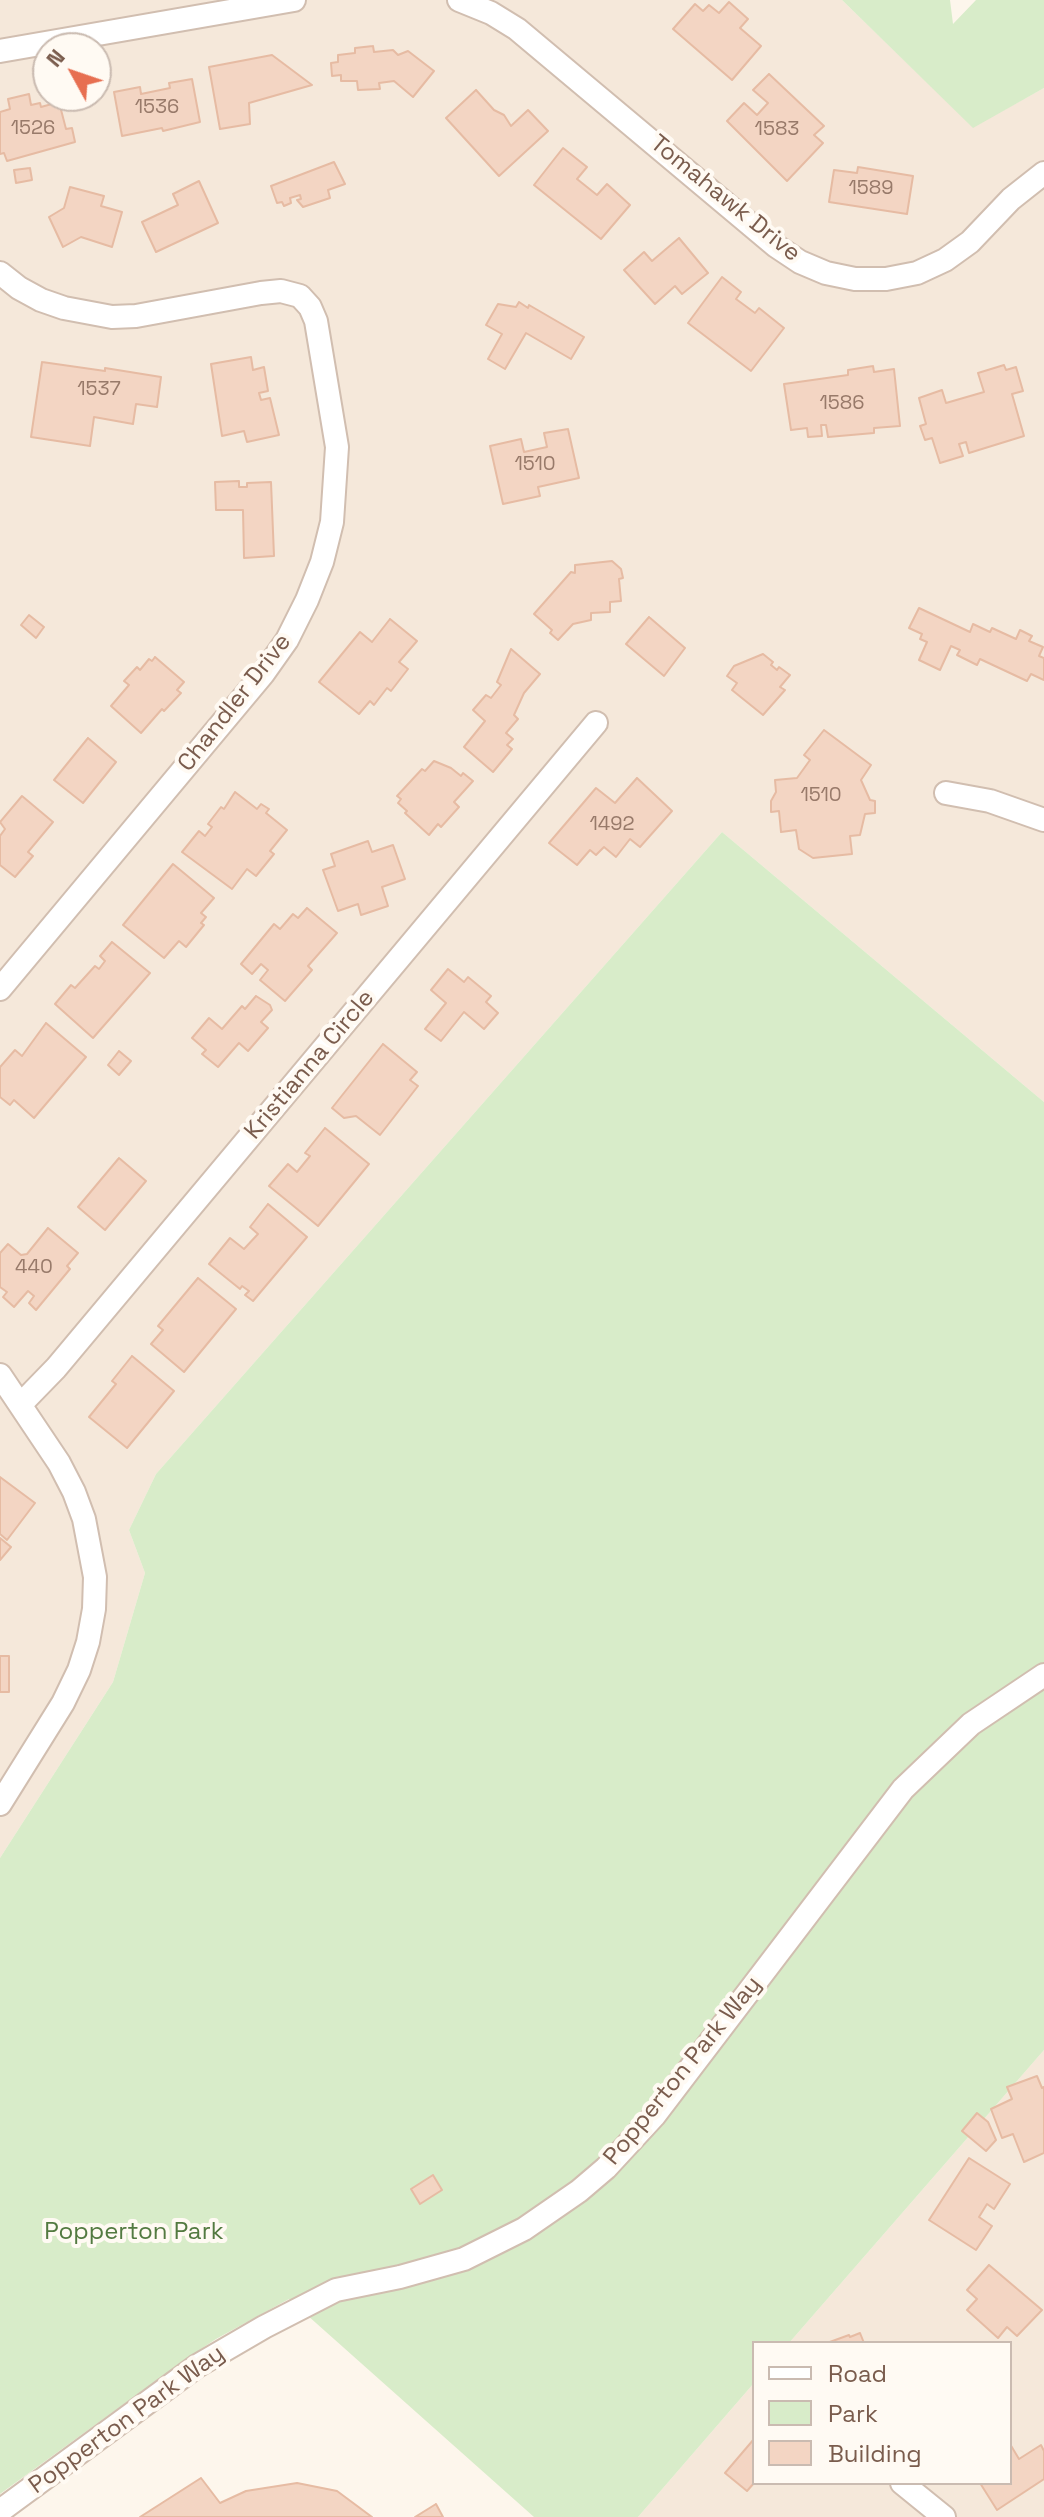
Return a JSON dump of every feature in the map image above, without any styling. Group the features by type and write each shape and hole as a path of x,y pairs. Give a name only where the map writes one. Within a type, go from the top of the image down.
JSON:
{"street":[{"path":"0,51 294,0"},
{"name":"Tomahawk Drive","path":"459,0 491,13 517,29 776,246 800,262 826,273 855,279 886,279 917,273 945,260 970,242 1011,199 1044,173"},
{"name":"Chandler Drive","path":"0,273 41,300 64,308 112,317 136,316 281,291 300,296 310,307 316,321 337,447 332,522 322,562 287,640 263,674 0,989"},
{"name":"Kristianna Circle","path":"21,1404 56,1368 596,723"},
{"path":"946,793 990,801 1044,820"},
{"path":"0,1375 59,1463 84,1519 95,1577 94,1609 79,1670 63,1703 0,1804"},
{"name":"Popperton Park Way","path":"0,2511 197,2366 264,2327 336,2290 400,2277 464,2259 524,2229 579,2191 606,2168 654,2116 903,1789 971,1724 1044,1675"},
{"path":"904,2485 944,2517"}],"shaded area":[{"path":"0,0 842,0 973,127 1044,88 1044,1102 722,832 156,1474 129,1530 145,1573 113,1682 0,1858"},
{"path":"1044,2050 1044,2517 638,2517 752,2385 752,2485 1012,2485 1012,2341 791,2341"}],"green space":[{"path":"842,0 950,0 953,24 976,0 1044,0 1044,88 973,128"},
{"name":"Popperton Park","path":"722,832 1044,1102 1044,2050 791,2341 752,2341 752,2385 638,2517 534,2517 289,2299 183,2361 0,2494 0,1858 113,1682 145,1573 129,1530 156,1474"}],"building":[{"path":"729,2 748,19 740,28 761,46 732,80 673,29 695,4 703,11 709,5 719,13"},
{"path":"373,46 374,52 393,50 398,55 408,51 434,71 413,97 394,81 379,83 380,89 358,90 357,81 341,81 341,75 332,76 331,63 338,62 338,55 355,53 355,48"},
{"path":"272,55 312,85 249,103 250,124 220,129 209,67"},
{"path":"769,74 824,126 814,135 823,143 787,181 727,121 744,103 757,115 768,103 753,90"},
{"path":"192,79 200,122 122,136 114,92 140,87 141,94 170,88 169,83"},
{"path":"476,90 494,110 504,115 511,126 528,110 548,131 499,176 446,118"},
{"path":"29,94 32,112 62,112 66,129 72,128 75,142 7,161 4,153 0,154 0,112 10,109 8,99"},
{"path":"563,148 587,167 577,179 597,195 607,184 630,205 601,239 534,185"},
{"path":"334,162 345,184 328,190 330,198 303,207 297,200 301,199 300,195 290,198 291,203 284,206 282,202 277,203 271,186"},
{"path":"858,167 913,176 907,214 829,202 834,170 857,173"},
{"path":"30,168 32,180 16,183 14,170"},
{"path":"199,181 218,223 156,252 142,222 178,205 173,194"},
{"path":"70,187 104,196 101,206 122,212 112,247 81,237 63,247 49,217 64,208"},
{"path":"679,238 708,273 682,294 675,286 655,304 624,270 644,252 652,261"},
{"path":"722,277 741,292 736,299 755,313 759,308 784,328 751,371 688,323"},
{"path":"519,302 584,337 571,359 526,333 505,369 488,359 502,334 486,325 498,304 516,307"},
{"path":"251,357 253,370 264,367 268,391 259,393 261,400 270,398 279,435 247,442 244,431 222,436 211,364"},
{"path":"42,362 161,377 157,407 136,404 133,424 94,417 90,446 31,437"},
{"path":"1004,365 1006,370 1016,367 1023,391 1012,394 1024,436 969,453 966,442 959,444 963,456 940,463 932,438 925,440 920,426 926,424 919,398 942,390 946,403 984,392 978,373"},
{"path":"873,366 874,372 894,369 900,426 874,428 874,433 828,437 826,425 821,425 822,436 808,437 807,428 791,430 784,384 848,375 848,370"},
{"path":"568,429 579,478 538,487 540,496 503,504 490,446 521,439 524,452 547,447 544,433"},
{"path":"239,481 239,487 247,487 247,483 271,482 274,556 244,558 243,510 216,510 215,482"},
{"path":"612,561 621,569 621,601 610,602 610,612 591,613 591,620 573,624 558,640 534,614 571,572 575,573 575,565"},
{"path":"919,608 970,632 973,624 990,632 992,628 1016,639 1020,630 1032,636 1029,641 1043,647 1039,656 1044,658 1044,680 1031,674 1027,681 980,659 977,665 957,655 960,650 951,646 940,670 919,660 927,642 920,639 922,634 909,628"},
{"path":"29,615 44,627 36,638 21,625"},
{"path":"649,617 685,648 664,676 626,644"},
{"path":"390,619 417,641 399,662 408,669 391,691 387,688 374,705 370,701 359,714 319,682 360,632 372,642"},
{"path":"511,649 540,674 524,693 514,715 518,719 506,733 513,739 507,745 512,749 493,772 464,747 485,721 473,710 486,695 491,698 501,685 497,682"},
{"path":"763,654 777,670 779,667 790,675 780,687 785,690 763,715 732,690 737,683 727,676 734,666"},
{"path":"155,657 184,682 177,690 181,693 141,733 111,706 129,685 124,681 137,667 140,670 149,659 152,661"},
{"path":"824,730 871,765 861,780 870,800 875,801 875,813 865,814 860,835 850,836 852,854 813,858 799,849 796,830 781,832 779,811 771,812 771,801 776,792 775,780 797,778 810,760 804,755"},
{"path":"88,738 116,762 83,803 54,780"},
{"path":"434,761 461,776 463,773 473,781 454,802 459,807 429,835 405,813 407,811 398,803 401,799 397,796 422,769 425,771"},
{"path":"637,778 672,811 640,847 630,839 616,857 604,847 596,855 590,850 577,865 549,843 596,788 615,803"},
{"path":"235,792 257,809 261,804 269,809 266,813 287,830 270,851 274,854 256,876 247,869 232,889 182,852 199,831 205,836 212,827 208,824 221,807 224,809"},
{"path":"22,796 53,822 28,852 33,856 15,877 0,865 0,836 5,829 0,822"},
{"path":"368,841 372,852 393,845 405,879 382,887 388,906 361,915 358,904 338,911 323,870 335,866 331,854"},
{"path":"173,864 214,898 201,913 206,917 201,923 204,925 186,947 179,941 164,958 123,925"},
{"path":"307,908 337,933 308,966 312,970 285,1001 260,980 268,970 261,964 252,974 241,964 274,924 280,929 293,914 298,918"},
{"path":"112,942 150,973 93,1038 55,1004 71,985 75,988 95,966 99,969 105,961 100,956"},
{"path":"448,969 464,982 468,977 491,996 486,1002 498,1013 484,1029 464,1012 441,1041 425,1029 446,1003 431,990"},
{"path":"256,996 270,1005 272,1010 261,1022 268,1028 248,1051 239,1043 218,1067 202,1054 206,1050 192,1038 209,1018 222,1029 242,1006 245,1009"},
{"path":"46,1023 86,1057 34,1118 14,1100 10,1105 0,1097 0,1067 15,1050 22,1056"},
{"path":"383,1044 417,1072 410,1080 418,1086 380,1135 356,1116 344,1118 332,1108"},
{"path":"119,1051 131,1061 119,1075 108,1065"},
{"path":"325,1128 369,1164 318,1226 269,1186 288,1164 297,1172 310,1156 305,1153"},
{"path":"119,1158 146,1181 105,1230 78,1207"},
{"path":"268,1204 307,1237 253,1301 245,1295 249,1291 242,1286 240,1289 209,1264 230,1238 244,1249 258,1234 250,1227"},
{"path":"48,1228 78,1253 67,1266 70,1269 36,1310 29,1303 34,1296 28,1291 14,1307 3,1297 7,1292 0,1287 0,1253 8,1244 21,1255 27,1254"},
{"path":"198,1278 236,1309 184,1372 151,1344 163,1330 158,1326"},
{"path":"132,1356 174,1391 127,1448 89,1417 116,1384 112,1381"},
{"path":"0,1477 35,1503 7,1540 0,1534"},
{"path":"0,1538 11,1547 0,1560"},
{"path":"0,1656 9,1656 9,1692 0,1692"},
{"path":"1037,2076 1044,2087 1044,2153 1024,2162 1013,2134 1002,2138 991,2109 1012,2099 1007,2087"},
{"path":"977,2113 988,2122 996,2140 986,2151 962,2131"},
{"path":"969,2158 1010,2184 994,2209 987,2204 979,2217 992,2226 976,2250 929,2220"},
{"path":"433,2175 442,2190 420,2204 411,2189"},
{"path":"989,2265 1042,2310 1017,2336 1007,2327 998,2338 967,2310 977,2299 967,2290"},
{"path":"860,2333 863,2341 832,2341 849,2335"},
{"path":"752,2441 752,2485 747,2491 725,2473"},
{"path":"1041,2445 1044,2451 1044,2479 997,2510 981,2485 1012,2485 1012,2447 1019,2459"},
{"path":"201,2478 220,2503 246,2491 297,2483 337,2491 372,2517 140,2517"},
{"path":"436,2504 443,2517 415,2517"}]}
